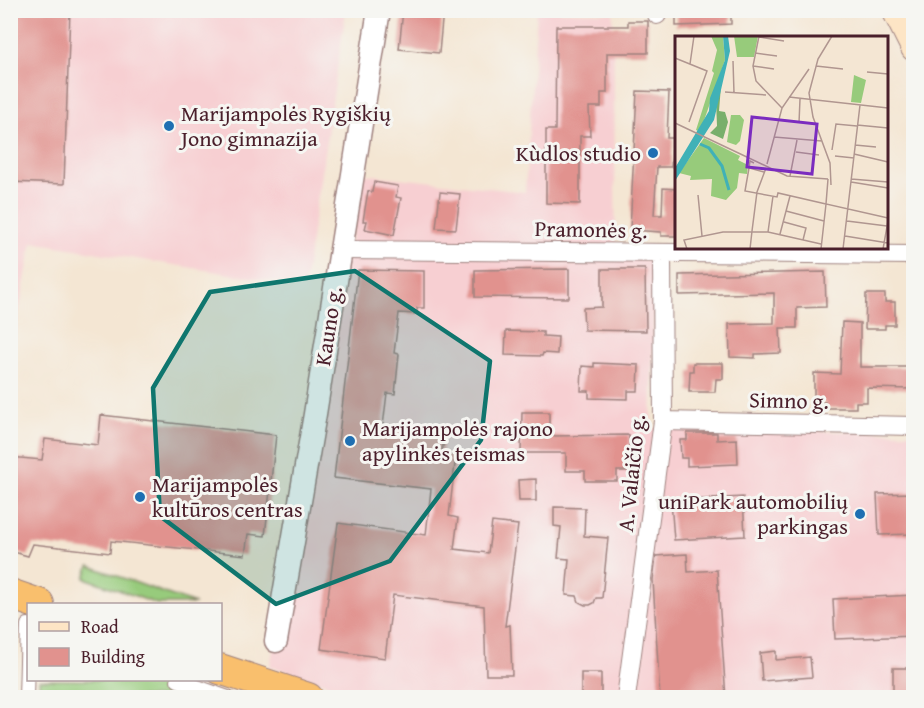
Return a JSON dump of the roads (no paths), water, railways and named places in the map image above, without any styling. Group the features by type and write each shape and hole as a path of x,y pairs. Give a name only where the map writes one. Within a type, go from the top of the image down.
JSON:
{"highway":[{"path":"10,594 36,603"},
{"path":"222,670 308,698"}],"main road":[{"path":"895,10 914,48"}],"street":[{"name":"Kauno g.","path":"276,641 315,414 379,10"},
{"name":"Pramonės g.","path":"340,250 914,255"},
{"name":"A. Valaičio g.","path":"626,698 663,422 662,253"},
{"name":"Simno g.","path":"663,422 914,426"},
{"path":"26,698 27,662"},
{"path":"181,681 228,698"}],"place":[{"name":"Marijampolės Rygiškių Jono gimnazija","path":"169,126"},
{"name":"Kùdlos studio","path":"653,153"},
{"name":"Marijampolės rajono apylinkės teismas","path":"350,441"},
{"name":"Marijampolės kultūros centras","path":"140,497"},
{"name":"uniPark automobilių parkingas","path":"860,514"}]}
